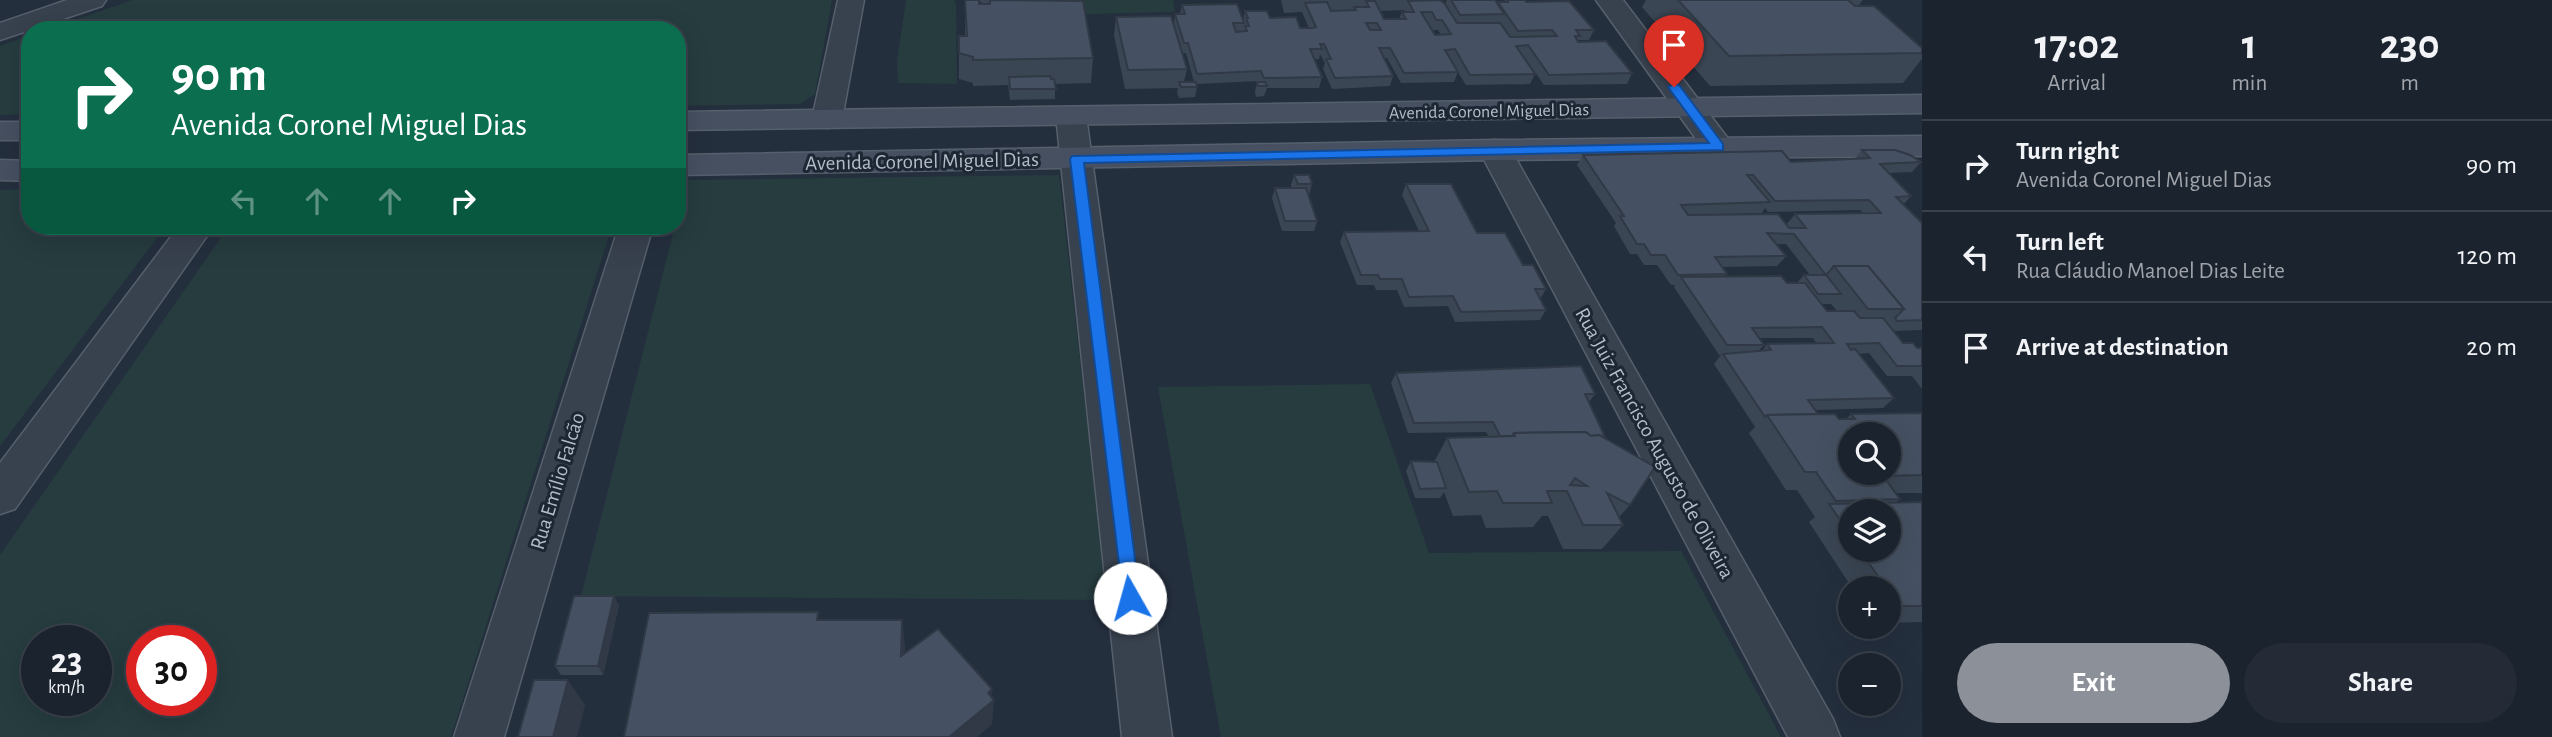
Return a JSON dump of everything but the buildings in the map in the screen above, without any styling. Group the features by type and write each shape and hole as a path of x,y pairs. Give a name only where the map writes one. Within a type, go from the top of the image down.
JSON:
{"main road":[{"name":"Avenida Coronel Miguel Dias","path":"686,121 1922,104"},
{"path":"0,131 21,131"},
{"name":"Avenida Coronel Miguel Dias","path":"686,165 1718,147 1919,149"},
{"path":"0,170 21,170"}],"street":[{"path":"0,6 19,0"},
{"path":"32,21 93,0"},
{"path":"827,119 851,0"},
{"path":"1609,0 1718,147"},
{"path":"0,32 21,25"},
{"path":"1071,117 1147,737"},
{"name":"Rua Juiz Francisco Augusto de Oliveira","path":"1495,150 1815,737"},
{"path":"0,496 190,235"},
{"name":"Rua Emílio Falcão","path":"478,737 633,235"}],"green space":[{"path":"132,0 832,0 815,94 800,104 686,106 686,21 72,21"},
{"path":"906,0 954,0 957,84 898,83 897,62"},
{"path":"1047,0 1173,0 1175,12 1047,15"},
{"path":"21,38 21,114 0,115 0,46"},
{"path":"1059,175 1107,600 581,596 673,235 686,235 686,180"},
{"path":"21,189 21,235 159,235 0,446 0,190"},
{"path":"223,235 609,235 451,737 0,737 0,555"},
{"path":"1370,384 1429,553 1681,551 1781,737 1221,737 1158,387"}],"route":[{"path":"1130,598 1077,159 1718,147 1674,87"}]}
